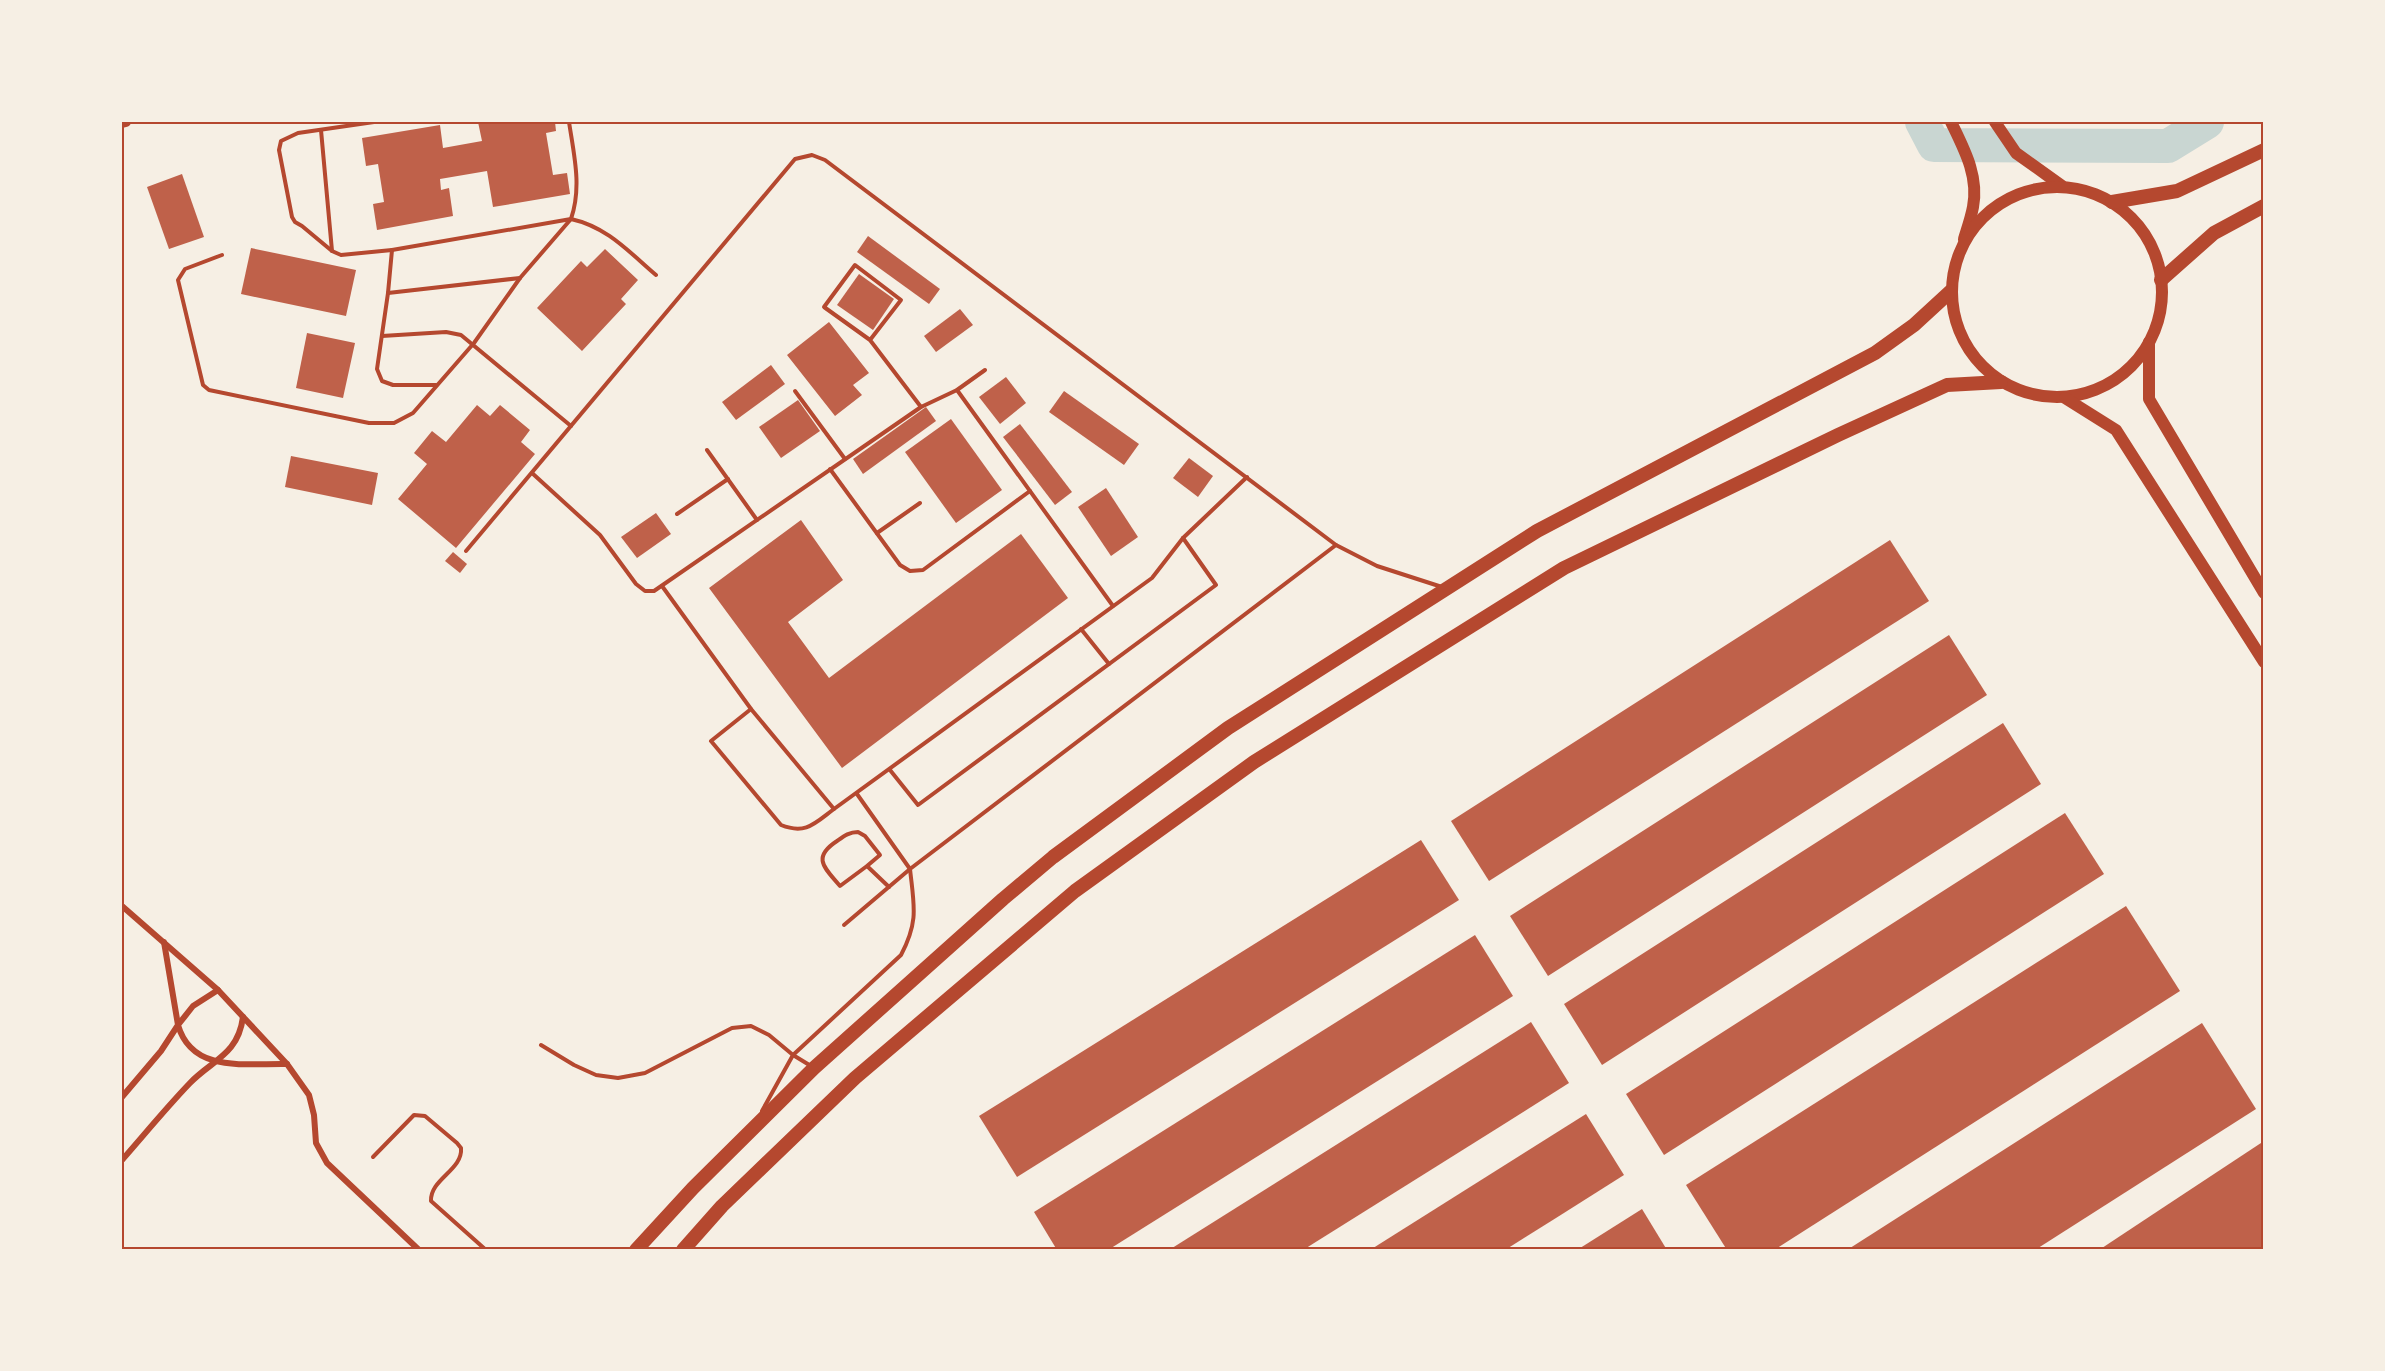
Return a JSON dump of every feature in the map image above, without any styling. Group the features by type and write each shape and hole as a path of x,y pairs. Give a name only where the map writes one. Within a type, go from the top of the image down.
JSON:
{"main road":[{"path":"1951,122 1965,150 1974,177 1974,207 1960,249 1951,291 1957,326 1974,358 2001,382 2031,395 2065,398 2099,389 2128,370 2149,342 2160,312 2161,280 2153,249 2136,222 2112,202 2088,191 2062,186 2021,193 1985,215 1960,249"},
{"path":"1995,122 2016,153 2062,186"},
{"path":"2112,202 2177,191 2264,150"},
{"path":"2161,280 2214,233 2264,206"},
{"path":"636,1250 755,1125 814,1068 1053,857 1228,728 1537,531 1875,353 1914,325 1951,291"},
{"path":"2149,342 2149,399 2264,593"},
{"path":"683,1250 747,1182 855,1078 890,1048 1075,891 1254,762 1564,568 1838,435 1947,385 2001,382"},
{"path":"2065,398 2116,430 2264,662"}],"street":[{"path":"122,906 218,990 287,1064 309,1095 314,1115 315,1143 327,1163 419,1250"},
{"path":"164,942 178,1025 186,1045 201,1056 217,1062 287,1064"},
{"path":"122,1097 161,1051 193,1006 218,990"},
{"path":"122,1160 192,1081 217,1062 235,1041 240,1033 243,1017"}],"lane":[{"path":"374,122 290,136 281,141 279,150 292,217 295,222 332,251 341,255 393,250 571,219 588,223 604,231 656,275"},
{"path":"222,255 185,269 178,280 203,385 209,390 369,423 394,423 413,413 474,344 520,278 571,219 576,203 578,182 569,122"},
{"path":"321,130 332,251"},
{"path":"466,551 795,159 812,155 825,160 1336,545 1377,566 1448,588"},
{"path":"393,250 377,369 381,381 393,385 436,386"},
{"path":"870,340 902,300 855,265 824,307 870,340 921,407"},
{"path":"388,293 520,278"},
{"path":"382,336 446,332 461,335 571,426"},
{"path":"532,473 600,535 636,584 645,591 654,591 921,407 957,390 986,370"},
{"path":"795,390 845,459"},
{"path":"957,390 1113,606"},
{"path":"707,450 757,520"},
{"path":"830,469 900,565 910,571 923,570 1030,491"},
{"path":"751,709 711,741 782,825 794,831 807,828 1152,579 1183,538 1247,477"},
{"path":"677,514 728,479"},
{"path":"877,533 920,503"},
{"path":"890,770 918,805 1216,585 1183,538"},
{"path":"844,925 910,869 1336,545"},
{"path":"662,586 751,709 834,809"},
{"path":"1081,629 1109,664"},
{"path":"755,1125 793,1056 900,955 911,936 915,916 910,869 857,794"},
{"path":"858,832 865,836 880,855 867,866 840,886 826,869 822,860 823,854 826,848 847,834 858,832"},
{"path":"867,866 889,887"},
{"path":"541,1045 596,1075 618,1078 645,1073 732,1028 751,1026 769,1035 793,1056 814,1068"},
{"path":"373,1157 414,1115 425,1116 461,1148 459,1159 433,1190 431,1201 486,1250"}],"building":[{"path":"478,122 555,122 556,131 546,133 553,175 567,173 570,194 493,207 487,171 440,179 441,190 449,188 453,216 377,230 373,204 384,202 378,164 366,166 362,138 440,125 443,148 482,141"},
{"path":"182,174 204,237 169,249 147,187"},
{"path":"868,236 940,289 929,304 857,252"},
{"path":"251,248 356,270 346,316 241,294"},
{"path":"605,249 638,280 621,299 626,304 582,351 537,308 581,261 587,267"},
{"path":"859,274 894,299 873,330 837,305"},
{"path":"960,309 973,325 936,352 924,336"},
{"path":"829,322 869,373 853,385 862,395 835,416 787,355"},
{"path":"307,333 355,343 343,398 296,388"},
{"path":"771,365 785,384 736,420 722,402"},
{"path":"1006,377 1026,403 1000,424 979,397"},
{"path":"1064,391 1139,444 1124,465 1049,412"},
{"path":"798,400 820,431 781,458 759,427"},
{"path":"477,405 490,416 500,405 530,430 521,442 535,454 456,548 398,499 427,464 414,453 432,431 446,442"},
{"path":"926,407 936,421 863,474 853,459"},
{"path":"951,419 1002,490 956,523 905,452"},
{"path":"1020,424 1072,492 1055,505 1003,437"},
{"path":"291,456 378,473 372,505 285,487"},
{"path":"1189,458 1213,476 1198,497 1173,478"},
{"path":"1106,488 1138,537 1111,556 1078,507"},
{"path":"656,513 671,534 637,558 621,537"},
{"path":"801,520 843,580 788,622 829,678 1021,534 1068,598 842,768 709,588"},
{"path":"1890,540 1929,601 1489,881 1451,821"},
{"path":"453,552 467,564 460,573 445,561"},
{"path":"1949,635 1987,695 1548,976 1510,916"},
{"path":"2003,723 2041,784 1602,1065 1564,1004"},
{"path":"2065,813 2104,874 1664,1155 1626,1094"},
{"path":"1421,840 1459,900 1017,1177 979,1116"},
{"path":"2126,906 2180,991 1774,1250 1727,1250 1686,1185"},
{"path":"1475,935 1513,996 1108,1250 1057,1250 1034,1212"},
{"path":"1531,1022 1569,1083 1501,1126 1303,1250 1169,1250"},
{"path":"2202,1023 2256,1109 2035,1250 1847,1250"},
{"path":"1586,1114 1624,1175 1556,1218 1505,1250 1370,1250"},
{"path":"2264,1141 2264,1250 2099,1250 2167,1205"},
{"path":"1642,1209 1667,1250 1577,1250"}],"waterway":[{"path":"1922,122 1934,145 2168,146 2207,122"}]}
